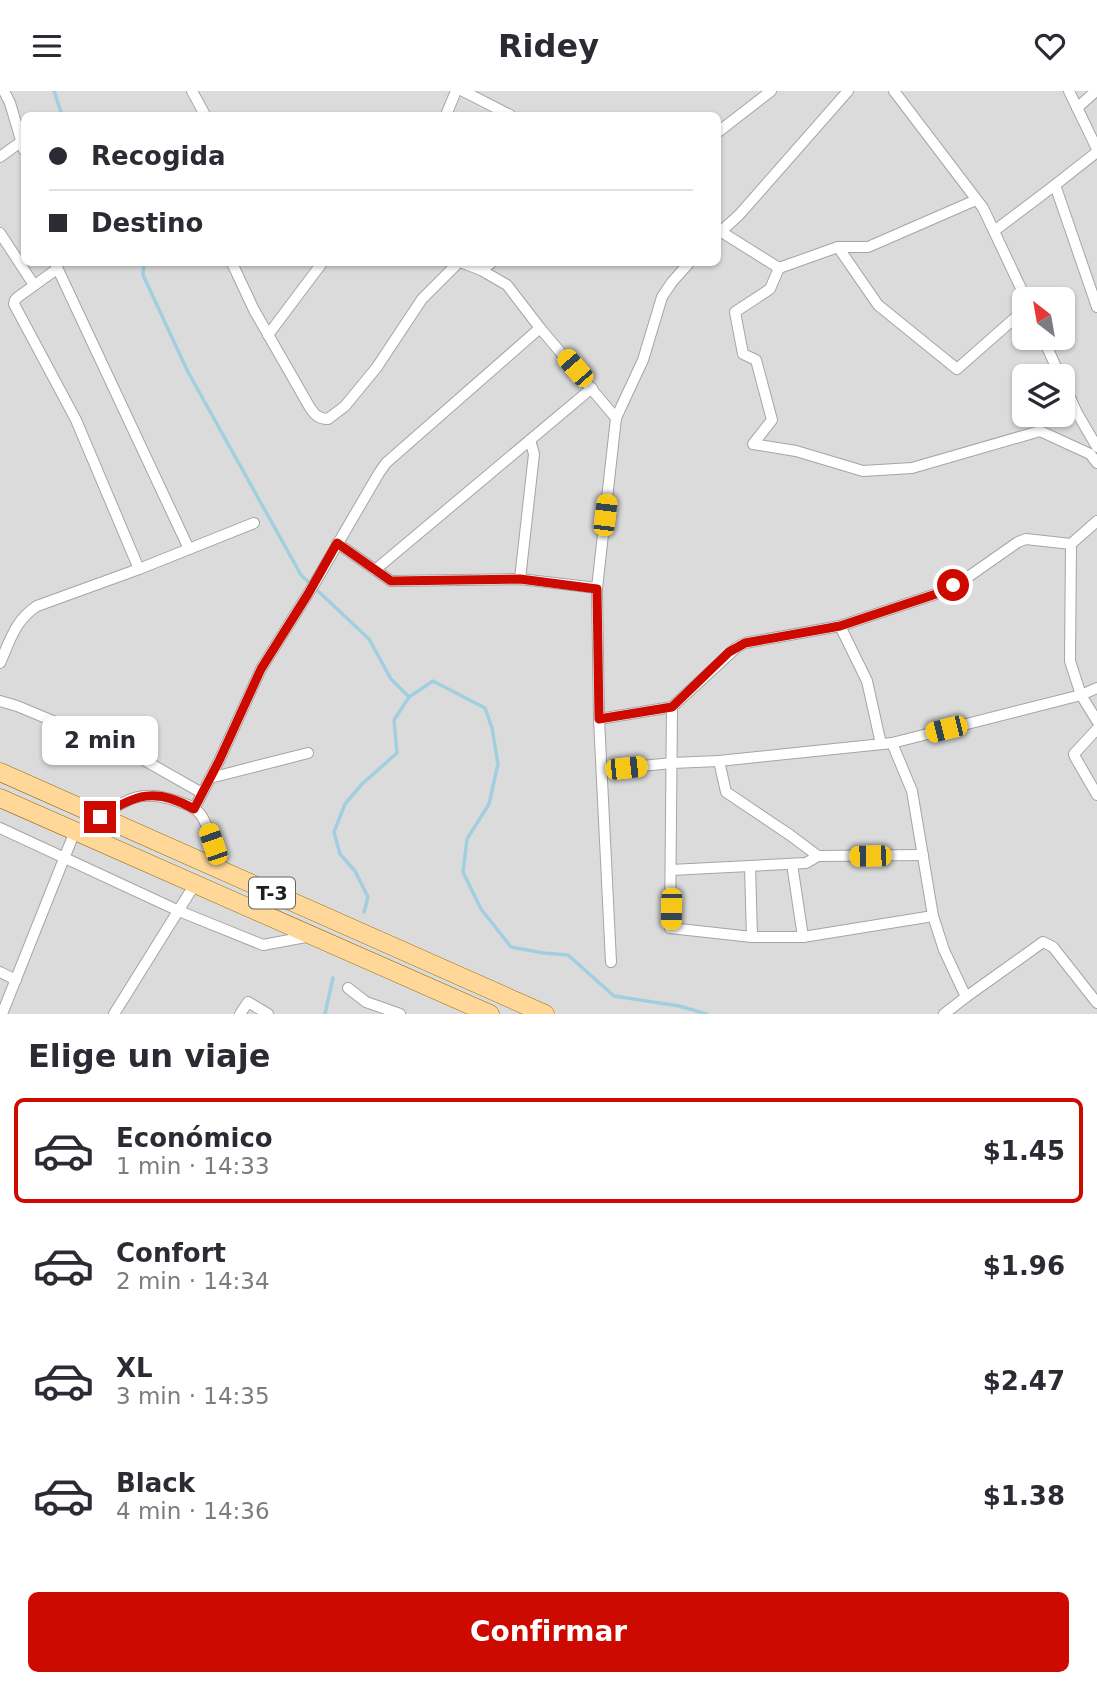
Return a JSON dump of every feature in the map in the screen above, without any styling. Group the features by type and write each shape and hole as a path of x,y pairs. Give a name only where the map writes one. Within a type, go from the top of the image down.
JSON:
{"main road":[{"name":"T-3","path":"0,772 545,1014"},
{"name":"T-3","path":"0,798 486,1013"}],"street":[{"path":"4,91 21,139"},
{"path":"192,91 203,112"},
{"path":"447,112 456,91"},
{"path":"463,91 504,112"},
{"path":"721,130 771,91"},
{"path":"721,231 739,215 848,91"},
{"path":"894,91 983,208 1020,287"},
{"path":"994,231 1097,150 1069,91"},
{"path":"1077,108 1096,91"},
{"path":"0,157 21,147"},
{"path":"1055,185 1097,307"},
{"path":"976,200 868,247 838,247 779,268 771,289 734,312 743,354 756,360 772,420 753,443 796,451 863,471 912,468 1040,431 1095,453"},
{"path":"0,233 21,265"},
{"path":"721,234 779,268"},
{"path":"838,247 878,305 957,369 1012,321"},
{"path":"22,266 34,285"},
{"path":"139,569 76,420 14,304 18,297 56,266 189,549"},
{"path":"234,266 268,335 314,413 321,419 331,418 345,406 377,367 422,299 468,266 508,285 540,328 616,418"},
{"path":"268,335 320,266"},
{"path":"611,962 599,719 597,589 616,418 643,360 663,297 686,266"},
{"path":"194,809 261,669 386,463 540,328"},
{"path":"375,570 592,388"},
{"path":"1075,410 1095,453"},
{"path":"520,579 534,454 530,440"},
{"path":"599,719 672,707 737,647 745,643 840,626 939,593 968,577 1018,541 1026,539 1071,544 1097,521"},
{"path":"0,663 18,623 37,606 254,523"},
{"path":"337,543 391,581 520,579 597,589"},
{"path":"1071,544 1070,660 1081,695 1097,721"},
{"path":"840,626 867,681 887,744 912,791 933,916 944,950 966,997"},
{"path":"603,770 887,744 1081,695 1097,688"},
{"path":"0,701 135,755 202,793"},
{"path":"672,707 670,928 752,937 803,937 933,916"},
{"path":"1097,729 1074,754 1097,795"},
{"path":"210,778 308,753"},
{"path":"719,761 726,792 818,856"},
{"path":"100,817 122,803 145,795 159,796 194,809 203,818 223,872"},
{"path":"0,828 179,911 263,945 312,936"},
{"path":"2,1014 75,831"},
{"path":"671,870 806,863 818,856 923,855"},
{"path":"792,863 803,937"},
{"path":"751,866 752,937"},
{"path":"114,1014 195,884"},
{"path":"944,1014 1043,942 1053,947 1097,1003"},
{"path":"0,972 16,980"},
{"path":"348,988 366,1002 400,1014"},
{"path":"240,1014 248,1002 268,1014"}],"shaded area":[{"path":"0,91 1097,91 1097,1014 0,1014"}],"waterway":[{"path":"54,91 61,112"},
{"path":"144,266 143,275 188,372 301,575 369,639 391,679 409,697 433,681 485,708 492,728 498,764 489,804 467,839 463,872 481,909 511,947 568,955 614,996 679,1006 707,1014"},
{"path":"364,912 368,897 355,871 340,854 334,832 345,804 362,784 397,753 394,720 409,697"},
{"path":"325,1014 333,978"}],"route":[{"path":"100,817 134,797 145,795 175,800 194,809 261,669 337,543 391,581 520,579 597,589 599,719 672,707 729,652 745,643 840,626 939,593 953,585"}]}
